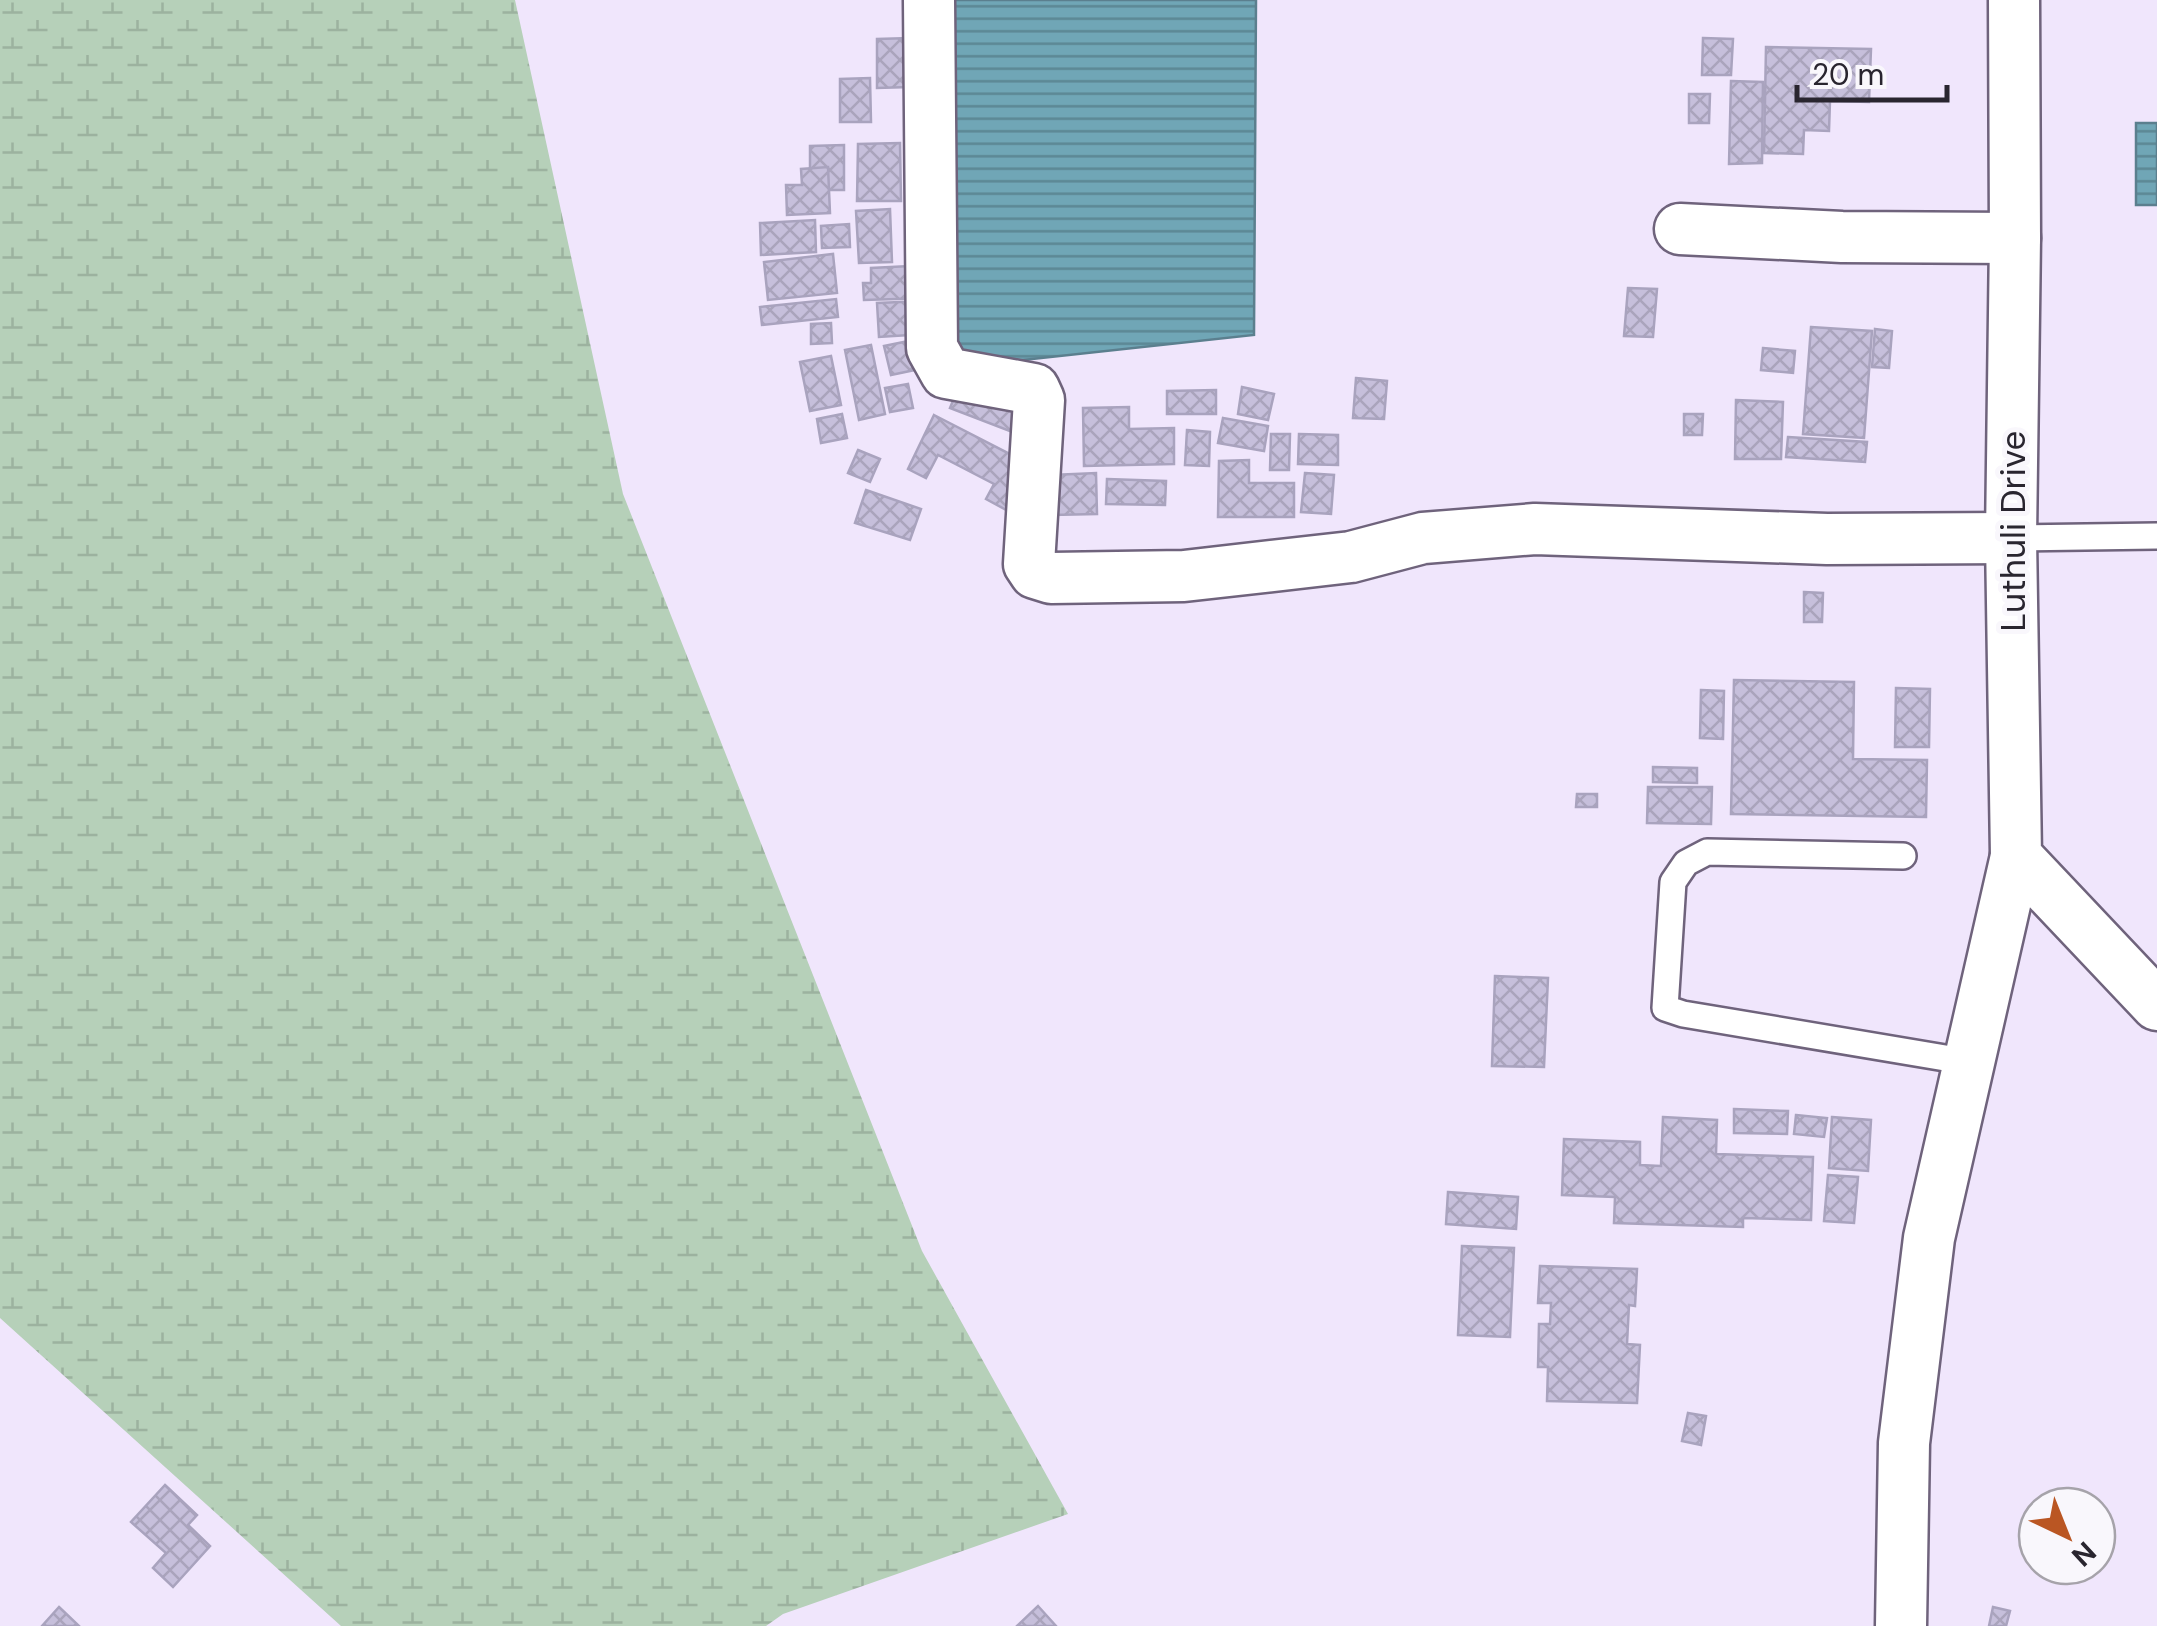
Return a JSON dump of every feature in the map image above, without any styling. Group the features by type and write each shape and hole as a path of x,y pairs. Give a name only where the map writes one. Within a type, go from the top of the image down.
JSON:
{"street":[{"path":"929,0 932,348 946,373 1034,390 1039,400 1028,564 1035,573 1051,578 1184,576 1351,556 1423,538 1534,529 1826,539 2011,538"},
{"name":"Luthuli Drive","path":"1900,1626 1904,1443 1929,1238 2016,856 2011,538 2016,238 2014,0"},
{"path":"1680,229 1824,236 2016,238"},
{"path":"2016,856 2157,1005"}],"lane":[{"path":"2011,538 2157,536"},
{"path":"1903,856 1707,852 1686,863 1673,882 1664,1008 1969,1062"}],"green space":[{"path":"0,0 515,0 623,494 922,1251 1068,1514 783,1614 766,1626 341,1626 0,1318"}],"water":[{"path":"941,0 1256,0 1254,335 949,368"},
{"path":"2136,123 2157,123 2157,205 2136,205"}],"building":[{"path":"910,38 910,87 877,88 877,39"},
{"path":"1703,38 1733,39 1731,75 1702,75"},
{"path":"1766,47 1871,49 1869,102 1830,101 1829,131 1804,130 1803,154 1764,153"},
{"path":"870,78 871,122 840,122 840,79"},
{"path":"1731,81 1763,82 1762,163 1729,164"},
{"path":"1689,94 1710,94 1709,123 1689,123"},
{"path":"900,143 901,201 857,201 858,144"},
{"path":"844,145 844,190 810,190 810,146"},
{"path":"828,167 830,213 787,215 786,185 802,185 801,169"},
{"path":"890,209 892,262 859,263 856,211"},
{"path":"815,220 816,252 761,255 760,223"},
{"path":"849,224 850,247 822,248 821,226"},
{"path":"833,254 837,293 768,300 764,262"},
{"path":"930,265 931,298 864,300 863,283 871,283 871,268"},
{"path":"1628,288 1657,289 1653,337 1624,336"},
{"path":"836,299 838,317 762,325 760,307"},
{"path":"924,301 925,334 879,337 877,303"},
{"path":"831,323 832,343 811,344 811,324"},
{"path":"1811,327 1872,331 1864,438 1803,434"},
{"path":"1875,329 1892,331 1889,368 1872,367"},
{"path":"928,337 934,366 891,375 884,346"},
{"path":"871,345 885,414 859,420 845,350"},
{"path":"1763,348 1795,351 1793,373 1761,370"},
{"path":"831,356 841,405 810,411 800,362"},
{"path":"963,376 1036,404 1023,436 950,408"},
{"path":"1356,378 1387,381 1384,419 1353,418"},
{"path":"908,384 913,408 890,412 885,388"},
{"path":"1242,387 1274,394 1268,420 1238,414"},
{"path":"1216,390 1216,414 1167,414 1167,391"},
{"path":"1736,400 1783,402 1781,459 1735,459"},
{"path":"1129,407 1129,429 1174,428 1174,464 1084,466 1083,408"},
{"path":"842,414 847,438 821,443 817,419"},
{"path":"1684,414 1703,414 1702,435 1684,435"},
{"path":"934,415 1037,468 1021,518 986,499 994,484 938,455 926,478 908,469"},
{"path":"1223,418 1268,426 1264,451 1218,443"},
{"path":"1187,430 1210,432 1209,466 1185,465"},
{"path":"1271,434 1290,434 1289,470 1270,470"},
{"path":"1299,434 1338,435 1338,465 1298,464"},
{"path":"1788,437 1867,442 1865,462 1786,457"},
{"path":"858,450 880,459 870,482 848,473"},
{"path":"1249,460 1249,483 1294,483 1294,517 1218,517 1219,461"},
{"path":"1096,473 1097,514 1052,515 1052,475"},
{"path":"1305,473 1334,475 1331,514 1301,512"},
{"path":"1107,479 1166,481 1165,505 1106,504"},
{"path":"866,490 921,509 910,540 855,523"},
{"path":"1804,592 1823,593 1822,622 1804,622"},
{"path":"1734,680 1854,682 1853,759 1927,760 1926,817 1731,814"},
{"path":"1896,688 1930,689 1929,747 1895,747"},
{"path":"1701,690 1724,691 1723,739 1700,738"},
{"path":"1653,767 1697,768 1697,783 1653,782"},
{"path":"1648,787 1712,787 1711,824 1647,823"},
{"path":"1577,794 1597,794 1597,807 1576,807"},
{"path":"1495,976 1548,978 1544,1067 1492,1066"},
{"path":"1734,1109 1788,1111 1787,1134 1734,1133"},
{"path":"1796,1115 1827,1118 1824,1137 1794,1134"},
{"path":"1663,1117 1717,1120 1716,1154 1813,1157 1811,1220 1743,1218 1743,1227 1614,1223 1615,1197 1562,1195 1564,1139 1640,1142 1640,1165 1661,1166"},
{"path":"1832,1117 1871,1120 1868,1171 1829,1168"},
{"path":"1828,1175 1858,1177 1854,1223 1824,1221"},
{"path":"1448,1192 1518,1197 1516,1229 1446,1224"},
{"path":"1462,1246 1514,1248 1510,1337 1458,1335"},
{"path":"1540,1266 1637,1269 1635,1306 1629,1305 1627,1344 1640,1345 1637,1403 1547,1401 1548,1367 1538,1367 1539,1324 1550,1324 1551,1303 1538,1303"},
{"path":"1688,1413 1706,1416 1701,1445 1682,1441"},
{"path":"165,1485 197,1515 188,1525 210,1546 173,1587 153,1568 166,1553 131,1522"},
{"path":"1038,1606 1056,1626 1017,1626"},
{"path":"59,1607 79,1626 42,1626"},
{"path":"1993,1607 2010,1611 2006,1626 1989,1626"}]}
